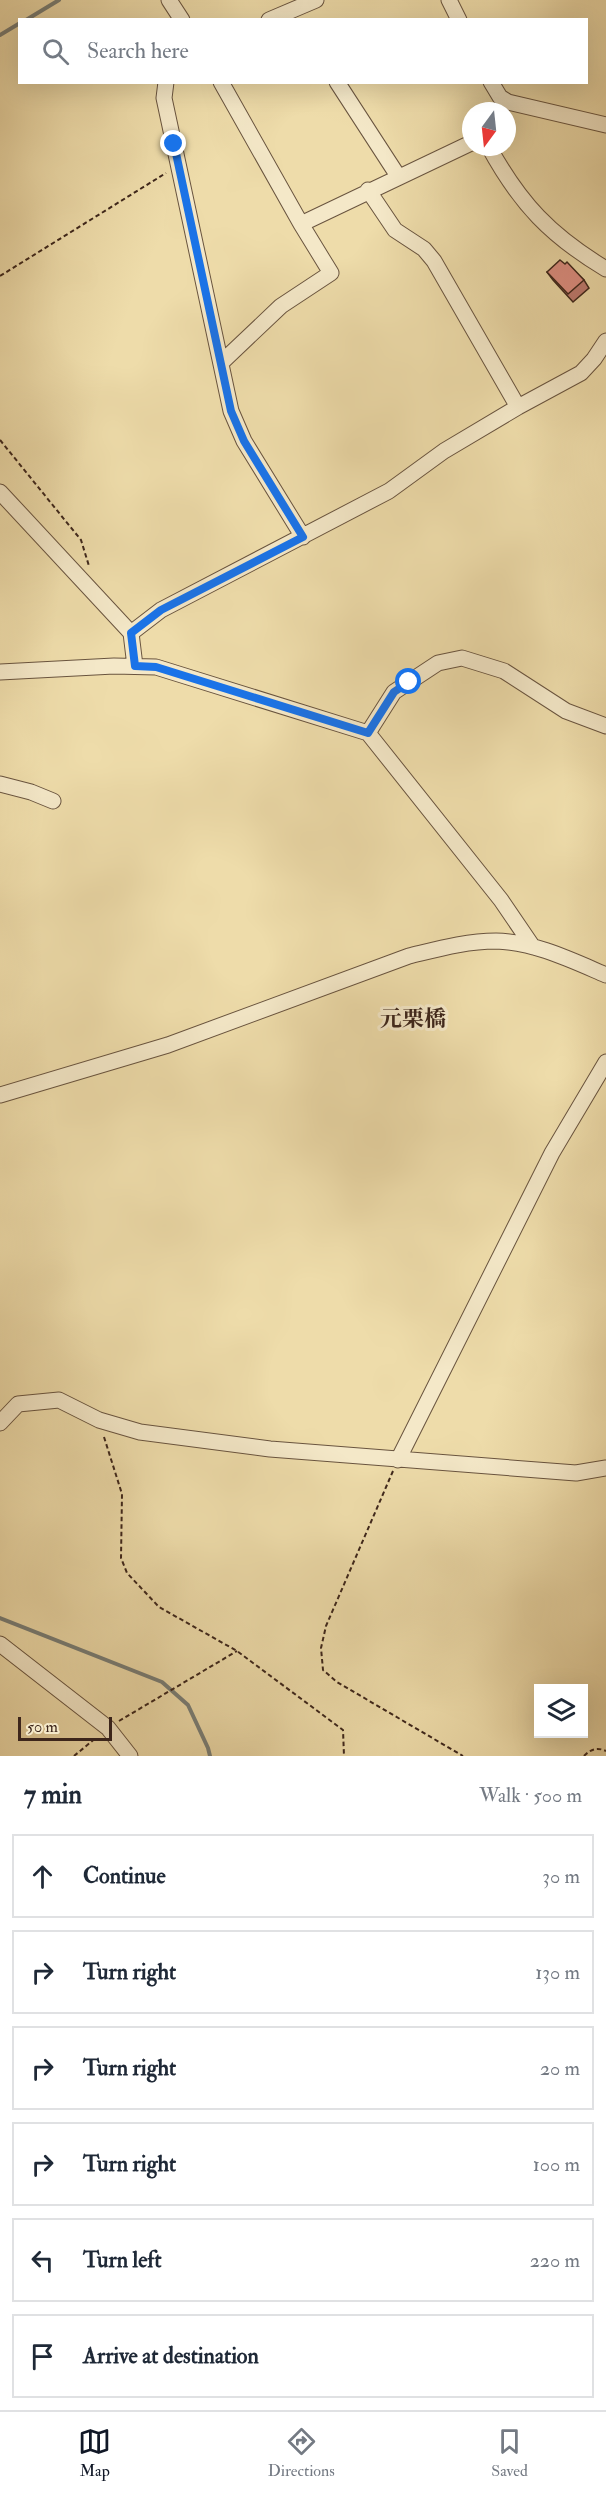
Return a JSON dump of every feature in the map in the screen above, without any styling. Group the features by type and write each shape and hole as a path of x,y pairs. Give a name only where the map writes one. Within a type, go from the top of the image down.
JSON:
{"street":[{"path":"169,0 181,18"},
{"path":"279,18 296,15 316,0"},
{"path":"449,0 458,18"},
{"path":"166,84 164,98 231,411 244,441 303,537"},
{"path":"222,84 300,224 331,273 281,306 222,362"},
{"path":"338,84 398,176"},
{"path":"492,84 500,97 508,102 606,125"},
{"path":"300,224 462,147"},
{"path":"494,156 523,202 553,232 606,269"},
{"path":"368,190 395,230 424,249 434,261 518,407"},
{"path":"131,633 161,610 389,491 444,451 581,373 606,341"},
{"path":"0,492 131,633 135,666"},
{"path":"368,733 394,692 438,663 462,658 504,671 566,711 606,726"},
{"path":"0,672 156,667 368,733 501,900 533,947"},
{"path":"0,784 31,792 53,801"},
{"path":"0,1095 168,1044 409,956 470,943 498,941 533,947 561,955 606,975"},
{"path":"398,1460 552,1153 606,1062"},
{"path":"0,1422 18,1404 58,1400 99,1420 152,1434 270,1449 576,1473 606,1468"},
{"path":"0,1644 108,1728 130,1756"}],"path":[{"path":"0,276 124,201 164,173 180,166"},
{"path":"0,440 81,540 90,569"},
{"path":"99,1420 116,1468 122,1494 121,1558 127,1573 159,1607 237,1651 343,1730 344,1756"},
{"path":"398,1460 326,1626 321,1648 323,1670 337,1682 463,1756"},
{"path":"164,1695 237,1651"},
{"path":"452,1750 452,1756"},
{"path":"584,1756 591,1750 606,1751"}],"building":[{"path":"560,260 565,264 567,262 584,280 568,294 547,272"}],"waterway":[{"path":"29,18 59,0"},
{"path":"0,35 18,24"},
{"path":"0,1618 162,1682 188,1705 210,1756"}],"district":[{"name":"元栗橋","path":"413,1019"}],"route":[{"path":"174,144 231,411 244,441 303,537 161,610 131,633 135,666 156,667 368,733 394,692 409,682"}]}
